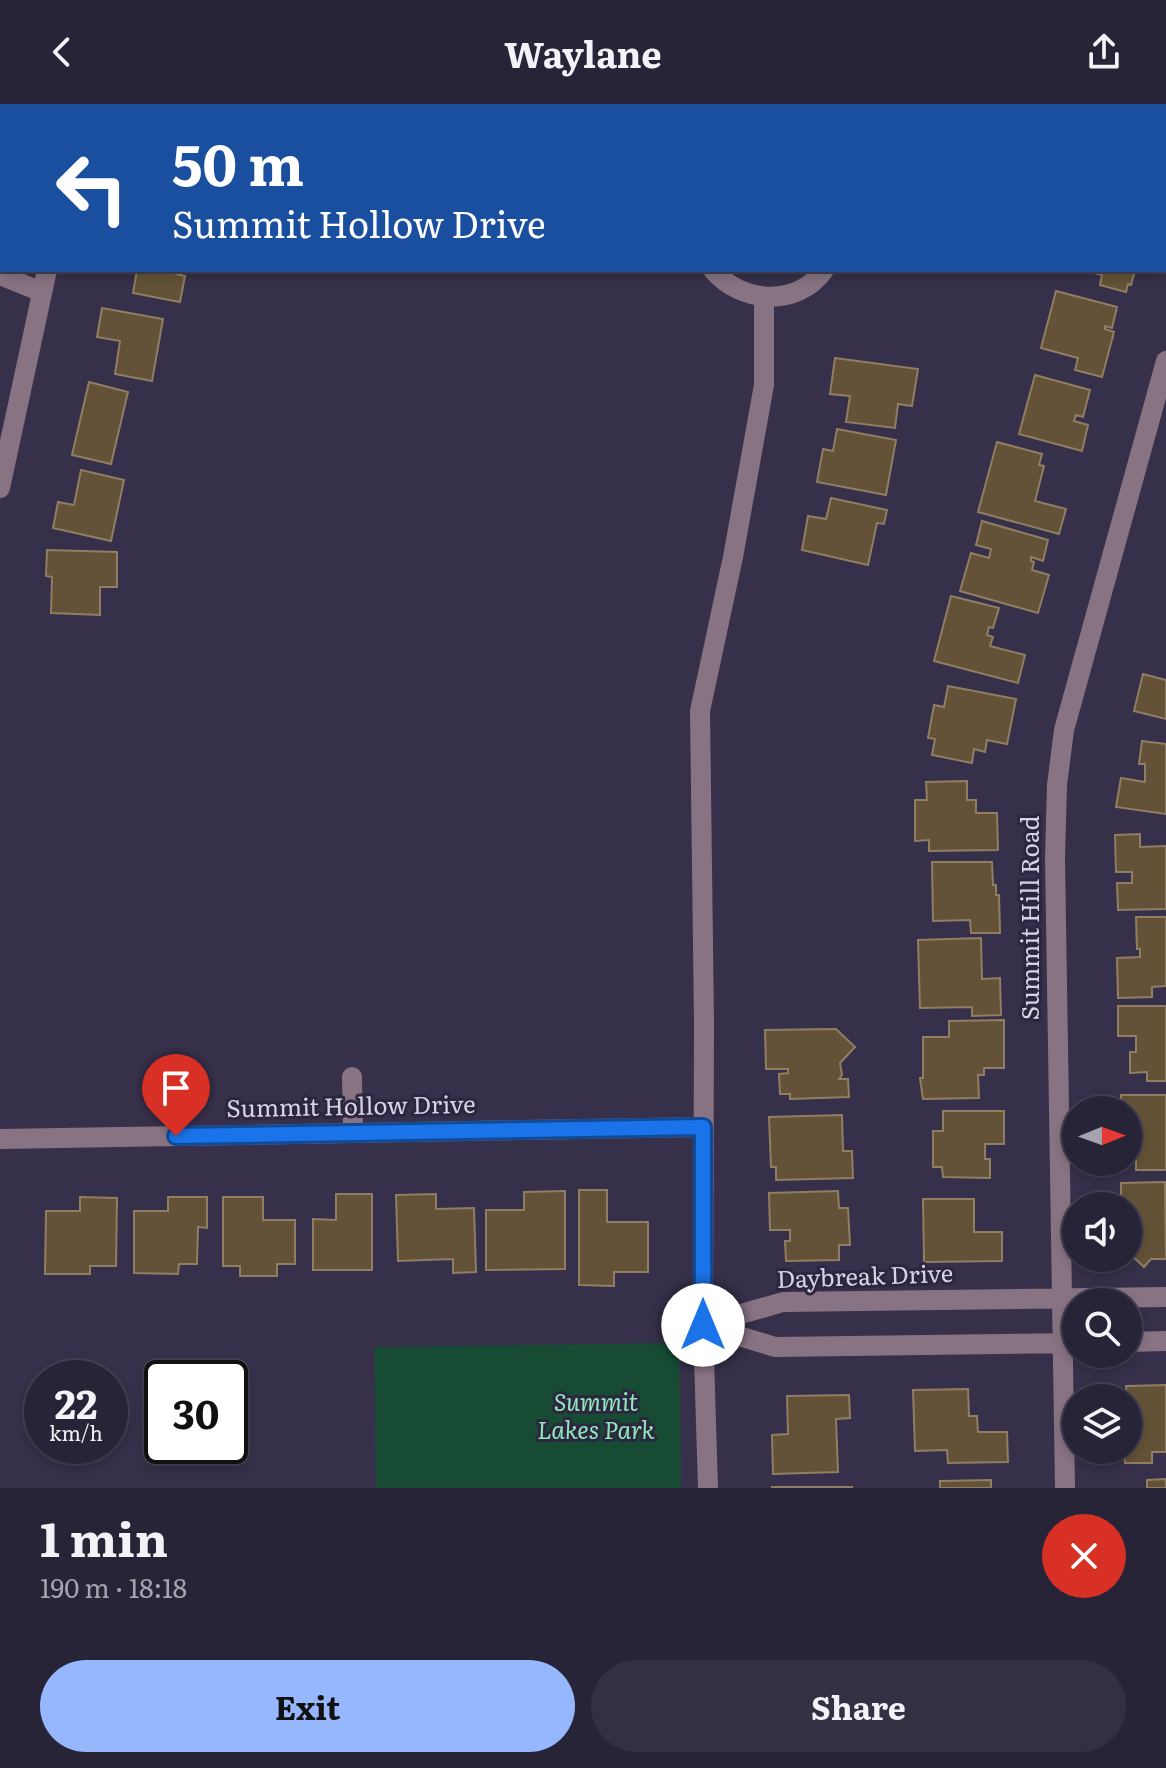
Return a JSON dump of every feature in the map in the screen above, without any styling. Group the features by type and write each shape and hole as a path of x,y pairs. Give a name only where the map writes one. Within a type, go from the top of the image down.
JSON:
{"street":[{"path":"0,488 47,272"},
{"path":"715,272 733,288 764,297 778,297 801,290 822,272"},
{"path":"0,275 42,292"},
{"path":"708,1488 703,1325 704,1022 700,711 764,385 764,297"},
{"name":"Summit Hill Road","path":"1062,1297 1055,858 1058,761 1074,689 1166,361"},
{"path":"352,1077 353,1133"},
{"name":"Summit Hollow Drive","path":"0,1139 703,1127"},
{"name":"Daybreak Drive","path":"703,1325 783,1302 1062,1297"},
{"name":"Daybreak Drive","path":"1142,1297 1166,1297"},
{"path":"703,1325 775,1347 1062,1343"},
{"path":"1142,1342 1166,1341"},
{"name":"Summit Hill Road","path":"1065,1488 1069,1368"}],"green space":[{"name":"Summit Lakes Park","path":"679,1343 681,1488 376,1488 374,1347"}],"building":[{"path":"137,272 176,272 185,276 180,302 133,293"},
{"path":"1091,272 1134,272 1126,292 1100,285 1102,275"},
{"path":"1056,291 1117,307 1112,328 1105,326 1105,329 1114,332 1102,377 1075,370 1078,358 1041,348"},
{"path":"102,308 163,319 152,381 115,374 120,341 97,337"},
{"path":"835,358 918,369 912,406 898,404 895,428 846,422 850,396 830,394"},
{"path":"1035,375 1090,390 1083,417 1076,415 1074,421 1088,425 1082,451 1019,434"},
{"path":"89,382 128,392 111,464 72,455"},
{"path":"837,429 896,440 886,495 817,482 823,449 833,451"},
{"path":"997,442 1042,454 1039,465 1044,466 1035,501 1066,509 1059,534 978,512"},
{"path":"81,470 124,480 111,541 53,528 58,502 74,505"},
{"path":"831,498 887,510 884,524 877,523 868,565 802,550 808,516 826,519"},
{"path":"982,521 1048,540 1043,561 1031,557 1034,562 1032,570 1049,575 1038,613 960,591 971,553 989,558 991,549 976,545"},
{"path":"47,550 117,552 117,587 100,587 100,615 51,613 52,577 46,576"},
{"path":"951,596 999,608 993,628 989,627 987,635 993,637 990,646 1025,655 1018,683 934,661"},
{"path":"1143,674 1166,680 1166,719 1134,711"},
{"path":"948,686 1016,699 1007,744 987,740 985,752 974,749 972,763 932,755 935,739 928,738 934,705 944,707"},
{"path":"1142,741 1166,744 1166,814 1116,807 1121,778 1145,782 1145,764 1139,764"},
{"path":"967,781 967,800 976,800 976,813 997,813 998,850 929,851 929,840 915,841 915,800 927,800 926,782"},
{"path":"1140,834 1140,847 1166,846 1166,909 1118,910 1117,883 1132,883 1132,872 1116,872 1115,835"},
{"path":"932,862 992,862 993,885 996,885 996,895 999,895 1000,933 971,933 970,920 933,921"},
{"path":"1136,917 1166,917 1166,986 1152,987 1152,997 1118,998 1117,958 1140,957"},
{"path":"981,938 982,979 1000,978 1001,1015 972,1016 972,1007 920,1008 918,940"},
{"path":"1118,1006 1166,1006 1166,1081 1147,1081 1147,1072 1130,1073 1130,1052 1136,1052 1136,1036 1118,1036"},
{"path":"1004,1020 1004,1068 984,1068 984,1075 978,1075 979,1098 923,1099 920,1078 923,1078 923,1037 949,1037 949,1021"},
{"path":"836,1029 855,1047 840,1063 842,1075 839,1079 848,1079 849,1097 790,1099 790,1094 780,1094 779,1074 788,1073 788,1069 766,1069 765,1030"},
{"path":"1166,1095 1166,1170 1142,1170 1142,1096 1121,1096"},
{"path":"943,1111 1004,1111 1004,1144 985,1144 985,1159 990,1159 990,1178 943,1177 942,1167 933,1167 933,1131 943,1131"},
{"path":"842,1115 843,1151 852,1151 853,1178 776,1180 776,1167 771,1167 769,1117"},
{"path":"1165,1182 1166,1259 1151,1259 1144,1267 1142,1265 1142,1192 1121,1192 1121,1183"},
{"path":"579,1190 607,1190 607,1222 648,1222 648,1272 614,1272 614,1286 579,1285"},
{"path":"565,1191 565,1269 486,1270 486,1210 524,1210 524,1192"},
{"path":"838,1191 839,1208 848,1208 850,1245 839,1245 839,1260 786,1261 785,1241 790,1241 790,1230 770,1230 769,1193"},
{"path":"336,1194 372,1194 372,1270 313,1270 313,1219 336,1220"},
{"path":"436,1194 436,1209 474,1208 476,1272 453,1273 453,1259 398,1261 396,1195"},
{"path":"80,1197 117,1198 116,1266 90,1266 90,1274 45,1274 46,1211 80,1211"},
{"path":"168,1197 207,1197 207,1228 198,1227 197,1264 179,1264 178,1274 134,1273 134,1211 168,1211"},
{"path":"223,1197 263,1197 263,1220 295,1220 295,1264 277,1264 277,1276 240,1276 240,1266 223,1266"},
{"path":"923,1199 974,1199 974,1232 1002,1232 1002,1261 924,1262"},
{"path":"1166,1385 1166,1452 1152,1452 1152,1463 1142,1463 1142,1386"},
{"path":"968,1389 969,1416 977,1416 978,1432 1007,1432 1008,1462 948,1463 947,1450 915,1451 913,1390"},
{"path":"849,1395 850,1418 836,1419 838,1472 773,1474 772,1435 788,1434 787,1396"},
{"path":"1166,1479 1166,1488 1147,1488 1147,1480"},
{"path":"991,1480 991,1488 940,1488 940,1481"},
{"path":"852,1487 852,1488 772,1488"}],"route":[{"path":"176,1136 703,1127 703,1325"}]}
